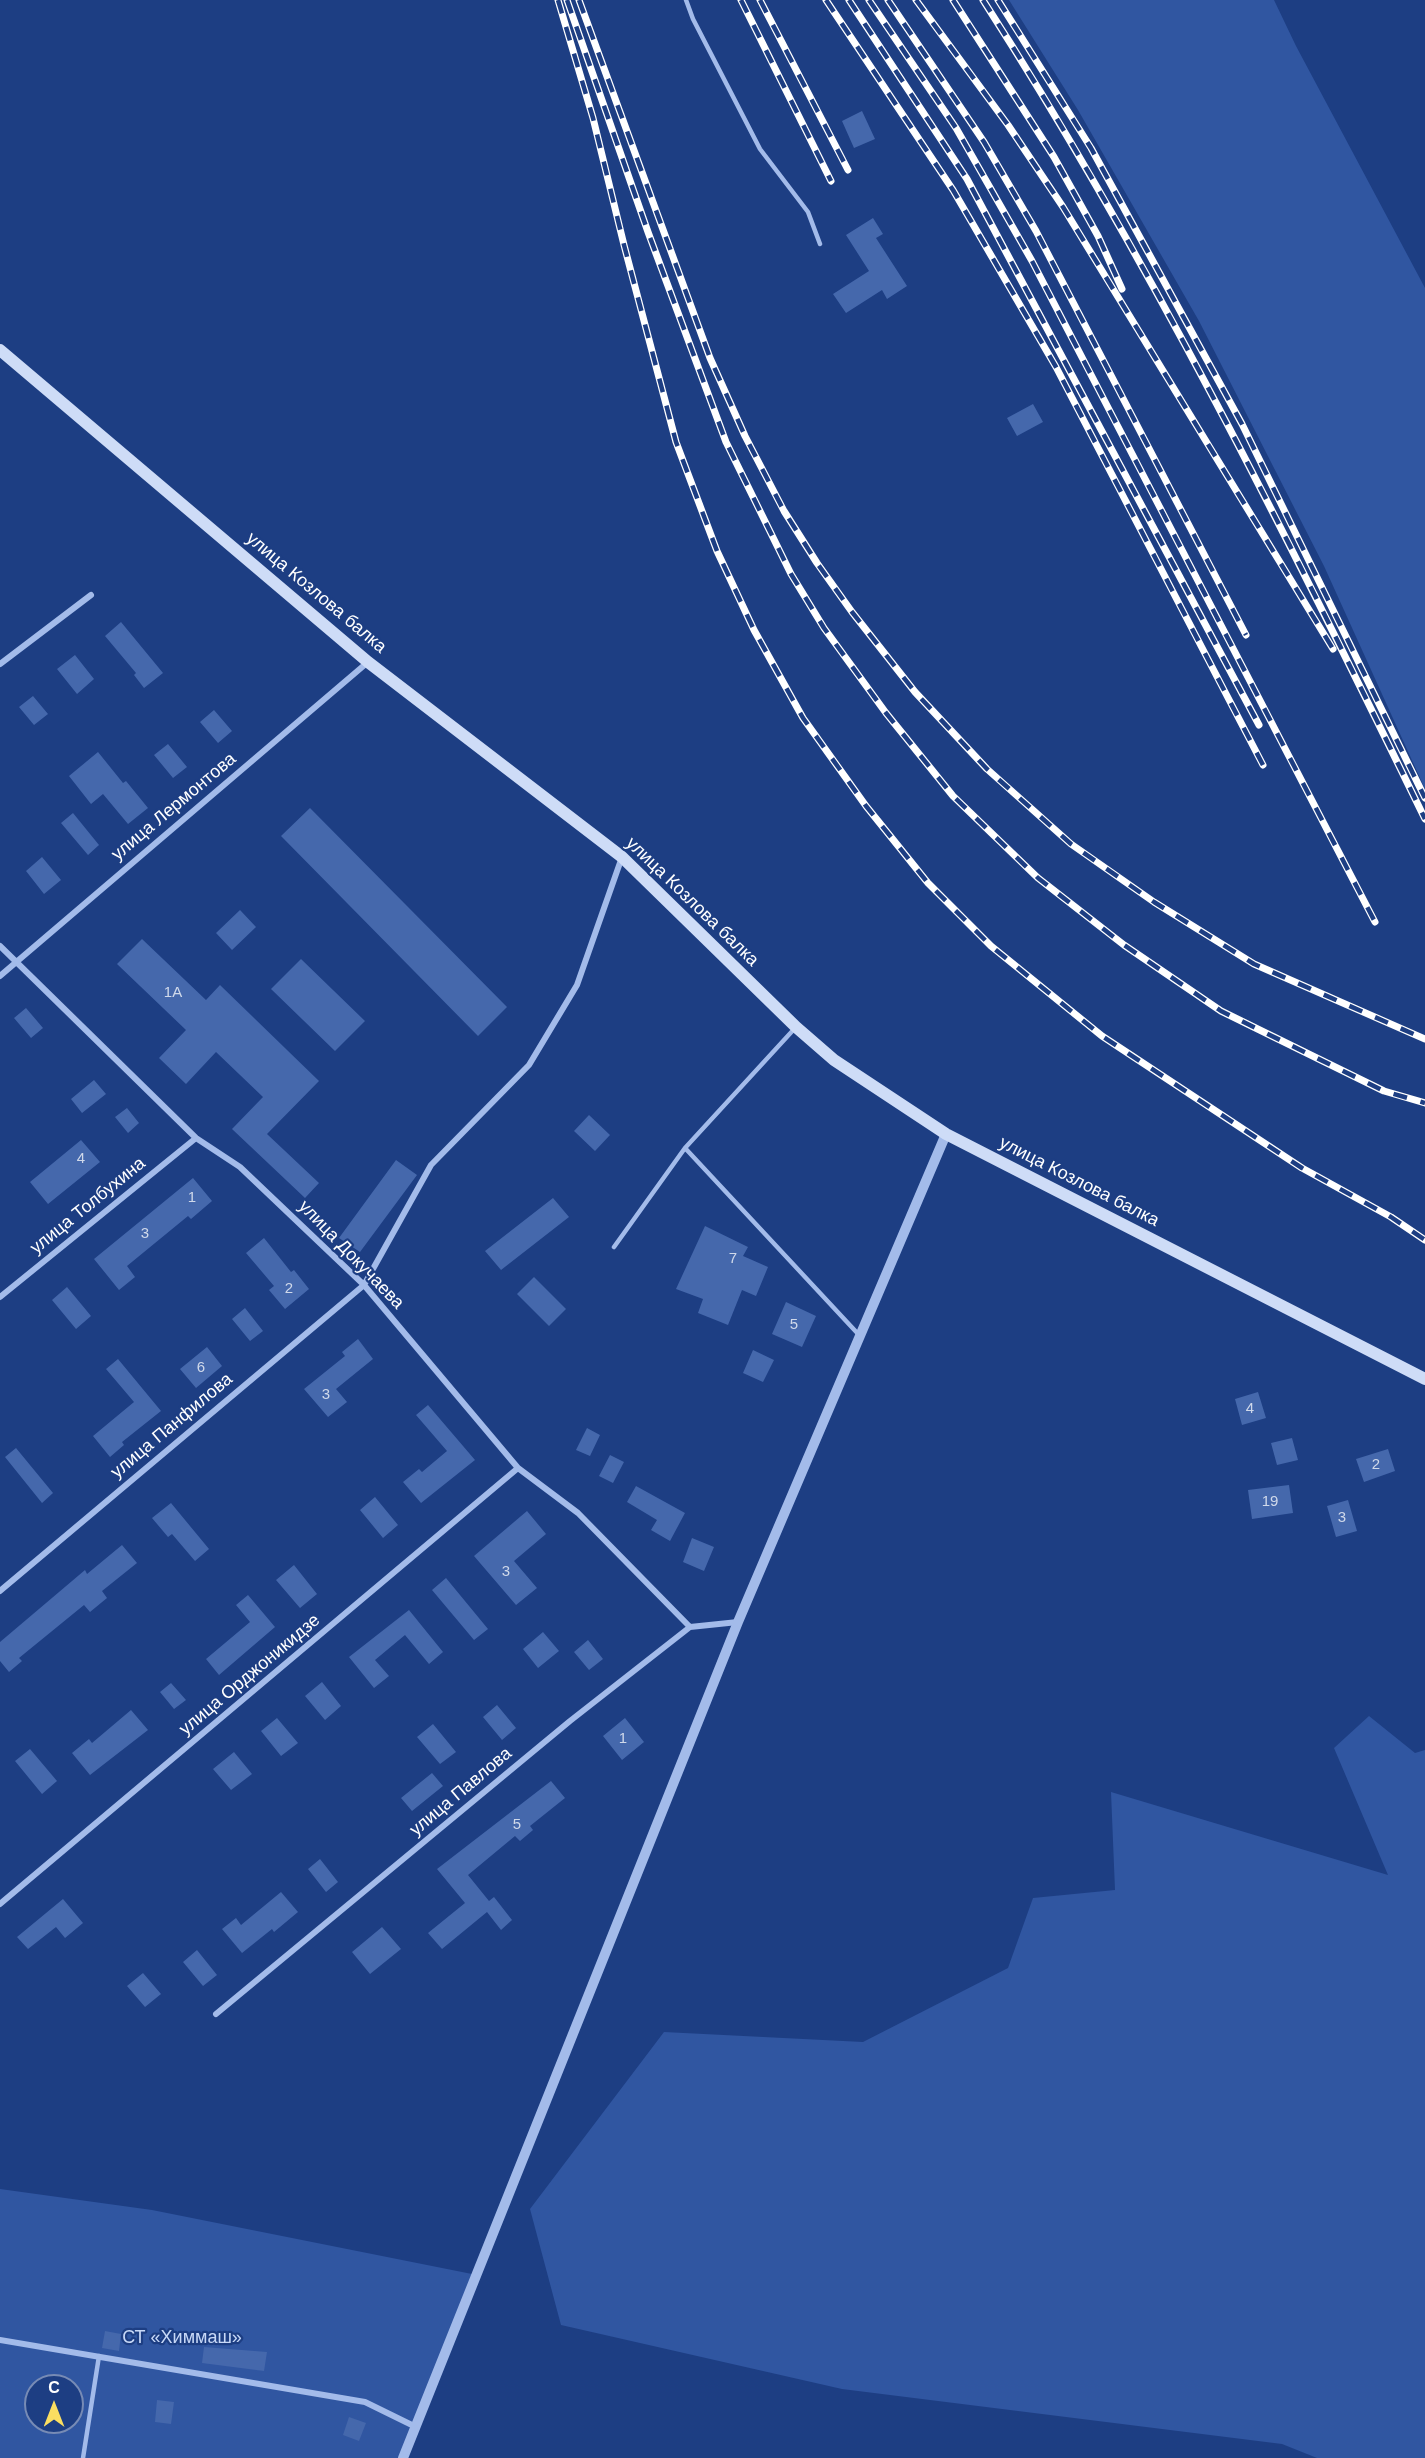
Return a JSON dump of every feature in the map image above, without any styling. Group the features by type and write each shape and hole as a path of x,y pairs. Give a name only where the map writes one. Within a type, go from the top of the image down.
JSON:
{"main road":[{"name":"улица Козлова балка","path":"0,350 368,662 622,857 796,1027 834,1060 946,1134 1425,1379"}],"street":[{"path":"0,664 91,595"},
{"name":"улица Лермонтова","path":"0,976 368,662"},
{"path":"364,1284 431,1165 529,1065 577,985 622,857"},
{"name":"улица Докучаева","path":"0,946 196,1138 240,1167 364,1284 518,1468 578,1513 690,1627"},
{"path":"403,2458 738,1622 946,1134"},
{"name":"улица Толбухина","path":"0,1297 196,1138"},
{"name":"улица Панфилова","path":"0,1591 364,1284"},
{"name":"улица Орджоникидзе","path":"0,1904 518,1468"},
{"path":"690,1627 738,1622"},
{"name":"улица Павлова","path":"216,2014 570,1721 690,1627"},
{"path":"0,2340 365,2402 416,2427"}],"lane":[{"path":"686,0 693,20 760,149 808,212 820,244"},
{"path":"614,1247 685,1148 796,1027"},
{"path":"685,1148 860,1336"},
{"path":"83,2458 99,2356"}],"green space":[{"path":"1009,0 1274,0 1296,46 1425,288 1425,789 1324,566 1199,321 1078,110"},
{"path":"1369,1716 1415,1753 1425,1750 1425,2458 1317,2458 1282,2444 842,2389 561,2325 530,2209 664,2032 863,2042 1008,1968 1033,1898 1115,1890 1111,1792 1388,1875 1334,1748"},
{"name":"СТ «Химмаш»","path":"0,2189 152,2210 477,2275 403,2458 0,2458"}],"building":[{"path":"862,111 875,139 854,148 842,121"},
{"path":"873,218 883,234 876,238 907,286 887,299 882,290 846,313 833,294 869,271 846,235"},
{"path":"1033,404 1043,422 1017,436 1007,418"},
{"path":"121,622 163,673 144,688 134,675 136,673 105,636"},
{"path":"75,655 94,679 77,694 57,669"},
{"path":"33,696 48,714 34,725 19,707"},
{"path":"214,710 232,731 218,743 200,722"},
{"path":"168,744 187,767 173,778 154,755"},
{"path":"98,752 123,783 126,781 148,808 128,824 103,794 91,804 69,776"},
{"path":"310,808 507,1007 478,1036 281,836"},
{"path":"73,813 99,845 88,855 61,823"},
{"path":"42,857 61,880 44,894 26,871"},
{"path":"240,910 256,927 232,950 216,933"},
{"path":"142,939 206,1000 220,985 319,1081 267,1134 319,1183 305,1198 232,1129 263,1097 216,1052 186,1084 159,1058 186,1030 117,964"},
{"path":"301,959 365,1021 335,1051 271,989"},
{"path":"26,1008 43,1028 31,1038 14,1018"},
{"path":"94,1080 106,1094 82,1113 71,1099"},
{"path":"127,1108 139,1123 128,1133 115,1117"},
{"path":"589,1115 610,1135 595,1151 574,1131"},
{"path":"81,1140 100,1162 48,1204 30,1182"},
{"path":"396,1160 417,1175 360,1252 339,1238"},
{"path":"193,1178 212,1201 191,1219 188,1216 127,1266 135,1277 119,1290 94,1259"},
{"path":"553,1198 569,1217 501,1270 485,1251"},
{"path":"705,1226 748,1247 743,1256 768,1267 756,1296 742,1290 728,1325 698,1313 703,1299 676,1289"},
{"path":"264,1238 291,1272 294,1270 309,1289 285,1309 269,1290 274,1286 246,1253"},
{"path":"534,1277 566,1309 549,1326 517,1294"},
{"path":"67,1287 91,1316 76,1329 52,1300"},
{"path":"786,1302 816,1316 802,1347 772,1334"},
{"path":"245,1308 263,1331 250,1341 232,1319"},
{"path":"358,1339 373,1359 336,1389 347,1402 328,1417 304,1389 345,1356 342,1352"},
{"path":"207,1347 222,1366 196,1388 180,1369"},
{"path":"753,1350 774,1360 763,1382 743,1373"},
{"path":"118,1359 161,1411 122,1442 124,1445 110,1457 93,1436 134,1402 106,1369"},
{"path":"1258,1392 1266,1418 1242,1425 1235,1399"},
{"path":"428,1405 475,1460 421,1503 403,1482 419,1469 422,1472 447,1451 416,1415"},
{"path":"587,1428 600,1435 590,1456 576,1450"},
{"path":"1292,1438 1298,1460 1277,1465 1271,1443"},
{"path":"16,1448 53,1493 42,1503 5,1457"},
{"path":"1388,1449 1395,1471 1364,1482 1356,1459"},
{"path":"610,1455 624,1462 613,1483 599,1476"},
{"path":"1289,1485 1293,1513 1252,1519 1248,1490"},
{"path":"636,1486 685,1513 670,1541 651,1530 657,1520 627,1502"},
{"path":"375,1497 398,1525 383,1538 360,1510"},
{"path":"1348,1500 1357,1531 1336,1537 1327,1506"},
{"path":"171,1503 209,1549 195,1561 172,1534 168,1537 152,1518"},
{"path":"527,1511 546,1534 514,1561 537,1588 516,1605 474,1556"},
{"path":"692,1538 714,1547 704,1571 683,1562"},
{"path":"122,1545 137,1563 102,1591 107,1598 90,1612 84,1605 19,1658 22,1661 9,1672 0,1661 0,1642 85,1570 87,1574"},
{"path":"294,1565 317,1594 300,1608 276,1580"},
{"path":"446,1578 488,1629 474,1640 432,1590"},
{"path":"248,1595 275,1627 219,1675 206,1659 250,1622 236,1605"},
{"path":"409,1610 443,1652 429,1664 405,1635 375,1660 389,1676 374,1688 349,1657"},
{"path":"543,1632 559,1651 538,1668 523,1649"},
{"path":"588,1640 603,1659 589,1670 574,1652"},
{"path":"322,1682 341,1706 325,1720 305,1696"},
{"path":"171,1683 186,1700 174,1709 160,1692"},
{"path":"497,1705 516,1728 502,1740 483,1717"},
{"path":"131,1710 148,1730 90,1775 72,1753 89,1739 92,1743"},
{"path":"277,1718 298,1743 281,1756 261,1731"},
{"path":"625,1718 644,1742 622,1760 603,1736"},
{"path":"433,1724 456,1752 440,1764 417,1737"},
{"path":"30,1749 57,1781 42,1794 15,1761"},
{"path":"234,1752 252,1774 231,1790 213,1769"},
{"path":"432,1773 443,1786 412,1811 401,1798"},
{"path":"551,1781 565,1798 530,1826 533,1830 520,1841 515,1836 468,1875 489,1901 494,1897 512,1920 501,1930 487,1912 442,1949 428,1933 465,1903 437,1869"},
{"path":"320,1859 338,1882 326,1892 308,1869"},
{"path":"281,1892 298,1912 274,1932 272,1929 242,1953 222,1929 236,1918 241,1925"},
{"path":"63,1899 83,1923 65,1938 56,1927 28,1949 17,1937"},
{"path":"382,1927 401,1949 370,1974 352,1952"},
{"path":"197,1950 217,1975 203,1986 183,1962"},
{"path":"143,1973 161,1994 145,2007 127,1986"},
{"path":"105,2331 121,2334 119,2351 102,2348"},
{"path":"204,2347 267,2352 264,2371 202,2363"},
{"path":"157,2400 174,2402 171,2424 155,2422"},
{"path":"349,2417 366,2423 359,2441 343,2435"}],"railway":[{"path":"558,0 593,118 676,442 717,551 754,630 803,718 866,806 928,883 991,946 1102,1036 1302,1168 1391,1217 1425,1240"},
{"path":"567,0 648,232 726,442 791,574 824,628 886,713 953,796 1038,878 1124,945 1221,1011 1384,1091 1425,1103"},
{"path":"579,0 710,358 745,436 784,511 817,563 915,692 987,769 1071,844 1154,902 1254,964 1425,1039"},
{"path":"741,0 831,181"},
{"path":"760,0 848,170"},
{"path":"826,0 953,190 1056,367 1263,765"},
{"path":"849,0 967,179 1259,725"},
{"path":"869,0 956,128 1032,261 1375,922"},
{"path":"888,0 984,142 1036,231 1246,635"},
{"path":"916,0 1008,125 1063,207 1333,649"},
{"path":"953,0 1054,157 1098,236 1122,289"},
{"path":"983,0 1045,99 1161,300 1270,506 1425,819"},
{"path":"998,0 1091,148 1242,424 1425,798"}]}
